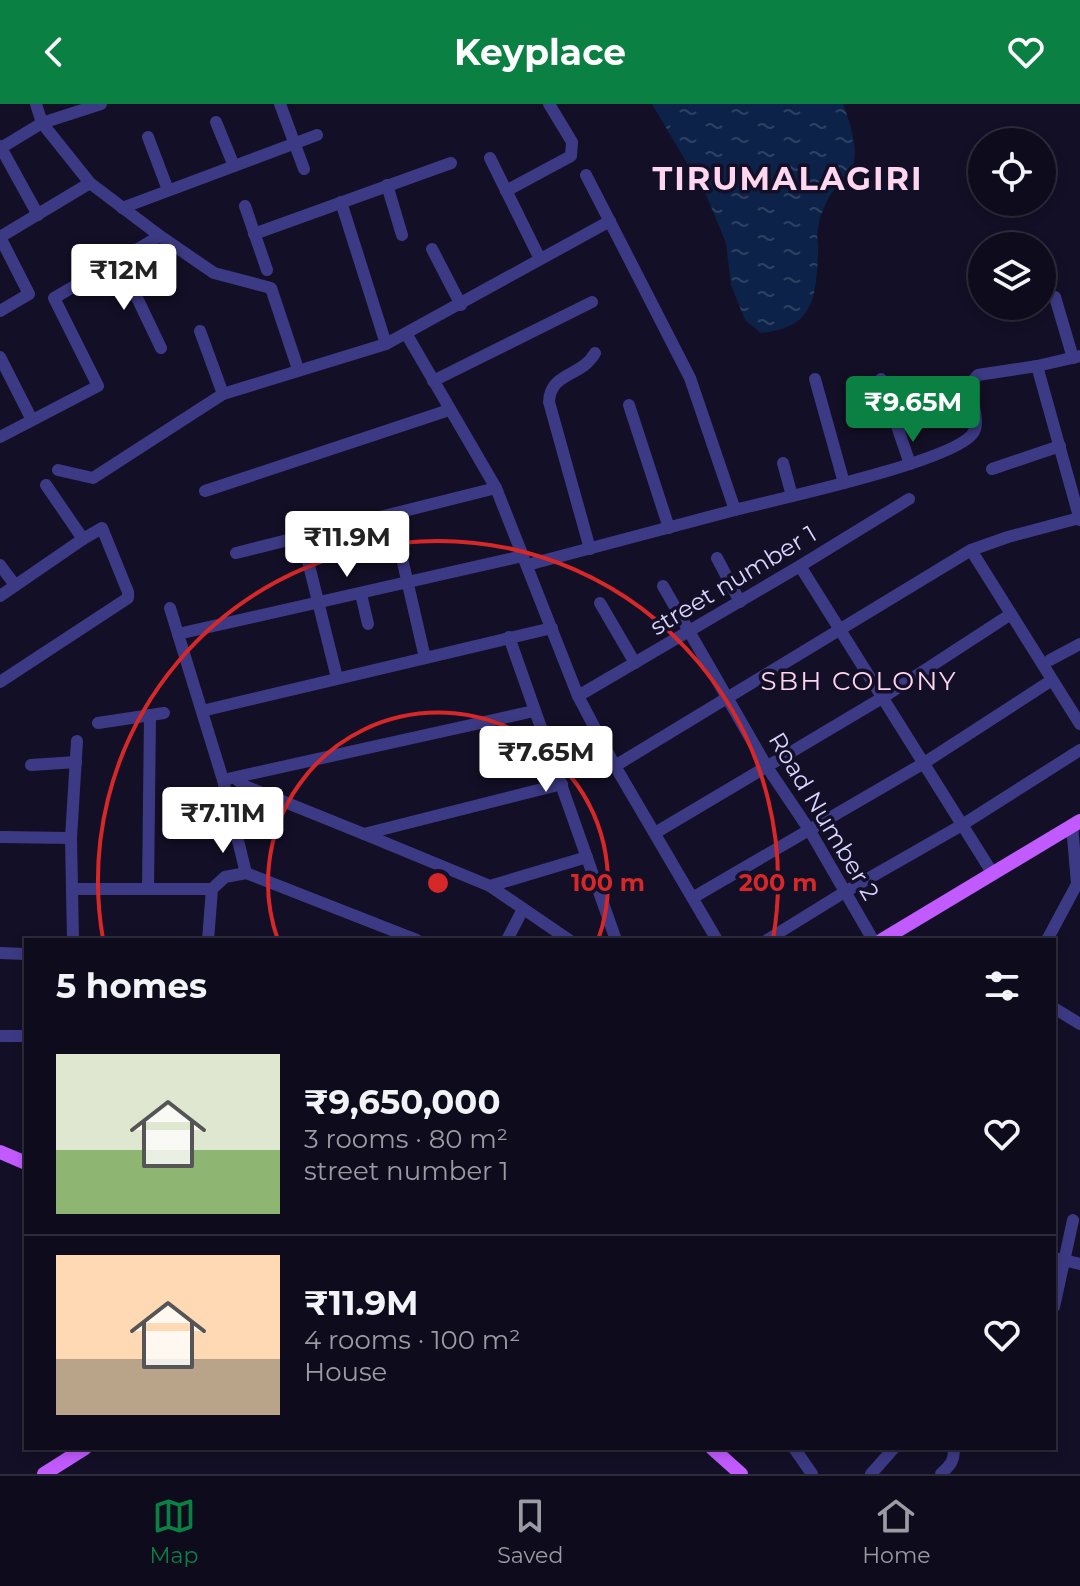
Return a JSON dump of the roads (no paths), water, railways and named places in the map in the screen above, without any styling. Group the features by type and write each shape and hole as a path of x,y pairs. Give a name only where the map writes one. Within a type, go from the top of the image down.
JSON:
{"main road":[{"path":"885,938 1076,823"},
{"path":"0,1152 24,1162"},
{"path":"44,1474 82,1450"},
{"path":"714,1450 741,1474"}],"street":[{"path":"36,104 42,123 90,183 214,273 271,288 298,369"},
{"path":"38,215 0,147 42,123 101,104"},
{"path":"280,104 304,169"},
{"path":"506,191 571,156 572,142 549,104"},
{"path":"216,122 234,166"},
{"path":"122,208 317,135"},
{"path":"148,137 168,190"},
{"path":"490,158 540,259"},
{"path":"254,234 451,163"},
{"path":"586,175 690,378 735,510"},
{"path":"0,311 29,294 0,237 90,183"},
{"path":"387,185 402,235"},
{"path":"341,202 386,344"},
{"path":"245,206 267,270"},
{"path":"58,470 93,478 223,394 407,335 610,221"},
{"path":"0,437 98,386 54,298 160,236"},
{"path":"432,249 461,305"},
{"path":"119,260 161,348"},
{"path":"178,634 406,582 590,549 910,464 968,439 974,433 976,422 968,386 978,375 1076,357 1056,300"},
{"path":"433,381 592,302"},
{"path":"200,331 223,394"},
{"path":"407,335 496,488 578,696 615,766 716,938"},
{"path":"590,549 549,402 553,384 586,366 595,353"},
{"path":"0,357 32,420"},
{"path":"615,766 971,550 1080,519 1037,366"},
{"path":"815,379 844,483"},
{"path":"881,379 910,464"},
{"path":"629,405 669,528"},
{"path":"205,491 449,410"},
{"path":"992,469 1060,446"},
{"path":"783,463 792,496"},
{"path":"46,485 83,539"},
{"path":"236,553 496,488"},
{"name":"street number 1","path":"578,696 909,499"},
{"path":"392,515 425,658"},
{"path":"0,596 102,528 128,592 128,598 0,682"},
{"path":"302,537 337,678"},
{"path":"971,550 1080,724"},
{"path":"717,558 740,602"},
{"path":"0,565 15,585"},
{"path":"800,566 993,874"},
{"name":"Road Number 2","path":"663,586 767,767 810,831 872,938"},
{"path":"361,594 368,624"},
{"path":"600,603 635,663"},
{"path":"170,608 202,711 229,779 246,873"},
{"path":"655,833 882,698 1011,614"},
{"path":"202,711 552,628"},
{"path":"509,637 615,938"},
{"path":"1050,660 1080,644"},
{"path":"694,897 924,763 1052,680"},
{"path":"229,779 534,711"},
{"path":"98,723 157,714 148,889"},
{"path":"73,938 71,838 77,741"},
{"path":"770,938 962,825 1080,750"},
{"path":"31,765 76,762"},
{"path":"229,779 490,886 566,938"},
{"path":"364,834 562,784"},
{"path":"1076,823 1080,899"},
{"path":"0,837 71,838"},
{"path":"490,886 587,857"},
{"path":"72,889 212,889 225,877 246,873 412,938"},
{"path":"1048,938 1077,884"},
{"path":"208,938 212,889"},
{"path":"508,938 523,909"},
{"path":"0,953 24,954"},
{"path":"1056,1009 1080,1024"},
{"path":"0,1036 24,1036"},
{"path":"1056,1288 1059,1259 1073,1220"},
{"path":"1059,1259 1080,1264"},
{"path":"795,1450 812,1474"},
{"path":"871,1474 892,1450"},
{"path":"941,1474 952,1462 954,1450"}],"water":[{"path":"652,104 843,104 854,142 855,158 849,173 831,194 823,211 817,232 813,298 801,318 792,325 761,333 745,320 731,285 726,243 707,197"}],"district":[{"name":"TIRUMALAGIRI","path":"788,178"},
{"name":"SBH COLONY","path":"859,681"}]}
